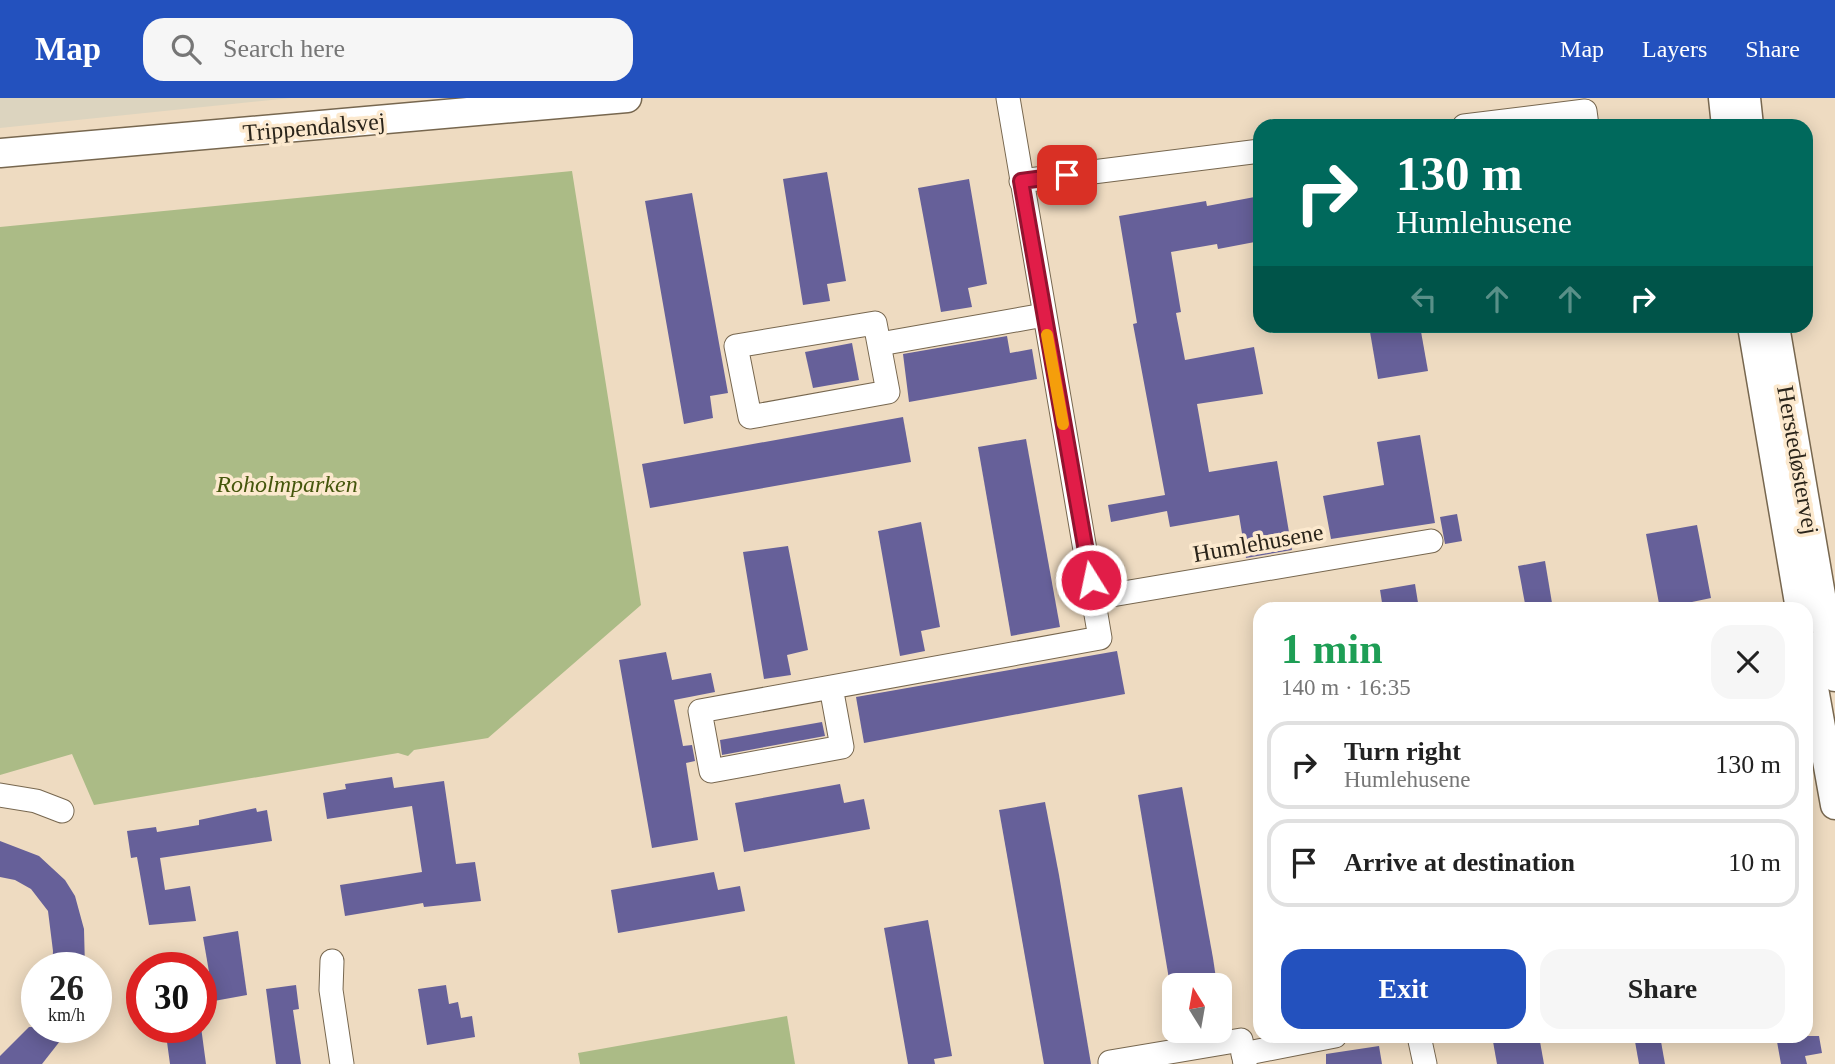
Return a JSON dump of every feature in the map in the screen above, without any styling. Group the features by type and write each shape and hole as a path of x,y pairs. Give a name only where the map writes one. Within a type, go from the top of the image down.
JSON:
{"street":[{"name":"Trippendalsvej","path":"0,153 627,98"},
{"path":"831,687 842,747 711,771 700,711 831,687 1100,638 1007,98"},
{"path":"1723,98 1725,119"},
{"path":"1746,98 1748,119"},
{"path":"1520,119 1585,111 1586,119"},
{"path":"1021,181 1253,152"},
{"path":"880,345 1044,315"},
{"path":"875,323 880,345 888,392 750,417 736,346 875,323"},
{"name":"Herstedøstervej","path":"1753,333 1799,602"},
{"name":"Herstedøstervej","path":"1776,333 1835,677"},
{"name":"Humlehusene","path":"1094,598 1431,541"},
{"path":"1813,683 1835,805"},
{"path":"0,795 36,801 62,811"},
{"path":"332,961 331,990 342,1064"},
{"path":"1111,1064 1110,1062 1241,1041 1244,1059 1307,1043"},
{"path":"1420,1043 1424,1064"}],"shaded area":[{"path":"0,98 291,98 0,128"}],"green space":[{"name":"Roholmparken","path":"572,171 641,605 488,738 414,750 408,756 398,753 94,805 72,754 0,775 0,227"},
{"path":"787,1016 795,1064 580,1064 578,1053"}],"building":[{"path":"827,172 846,281 827,284 830,301 803,305 783,179"},
{"path":"969,179 987,284 968,288 972,307 941,312 918,188"},
{"path":"692,193 728,393 710,396 713,418 684,424 645,201"},
{"path":"1253,197 1253,242 1218,249 1217,244 1171,252 1181,312 1176,313 1185,360 1254,347 1263,394 1197,404 1209,472 1277,461 1292,550 1246,558 1239,515 1170,527 1167,511 1111,522 1108,505 1165,495 1133,324 1137,323 1119,216 1206,201 1207,206"},
{"path":"1370,333 1421,333 1428,371 1378,379"},
{"path":"1007,336 1010,353 1032,349 1037,379 909,402 903,354"},
{"path":"852,343 859,380 813,388 805,352"},
{"path":"903,417 911,462 650,508 642,464"},
{"path":"1420,435 1435,523 1331,539 1323,496 1384,485 1377,442"},
{"path":"1026,439 1060,627 1011,636 978,447"},
{"path":"1457,514 1462,541 1445,544 1440,517"},
{"path":"921,522 940,627 921,631 925,651 900,656 878,531"},
{"path":"1697,525 1711,598 1692,602 1659,602 1646,534"},
{"path":"788,546 808,650 787,655 791,675 764,679 743,552"},
{"path":"1545,561 1552,602 1525,602 1518,566"},
{"path":"1415,584 1418,602 1382,602 1380,590"},
{"path":"1117,651 1125,694 864,743 856,697"},
{"path":"666,652 672,680 711,673 715,692 674,700 683,746 692,745 695,761 686,763 698,840 652,848 619,660"},
{"path":"822,722 825,736 722,755 720,740"},
{"path":"392,777 394,788 444,781 456,864 475,862 481,901 424,907 423,903 345,916 340,885 422,872 412,806 327,819 323,793 346,789 345,784"},
{"path":"840,784 844,803 864,799 870,829 744,852 735,803"},
{"path":"1182,787 1215,973 1168,973 1138,795"},
{"path":"1045,802 1091,1064 1044,1064 999,810"},
{"path":"256,808 257,812 267,810 272,841 160,858 165,890 190,886 196,921 149,925 137,857 131,858 127,831 156,827 157,832 199,825 199,820"},
{"path":"0,841 39,856 65,880 75,896 84,929 85,952 53,952 48,911 31,889 15,880 0,877"},
{"path":"714,872 718,890 740,886 745,911 618,933 611,890"},
{"path":"928,920 952,1056 934,1059 935,1064 908,1064 884,928"},
{"path":"238,931 247,995 217,1000 217,952 206,952 203,937"},
{"path":"296,985 299,1009 293,1010 301,1064 276,1064 266,989"},
{"path":"446,985 449,1004 458,1002 461,1018 472,1016 475,1037 427,1045 418,989"},
{"path":"21,1035 21,1043 58,1043 42,1064 0,1064 0,1056"},
{"path":"1813,1036 1819,1036 1822,1053 1805,1056 1807,1064 1781,1064 1777,1043 1813,1043"},
{"path":"167,1043 203,1043 206,1064 170,1064"},
{"path":"1493,1043 1540,1043 1544,1064 1497,1064"},
{"path":"1635,1043 1661,1043 1665,1064 1639,1064"},
{"path":"1379,1046 1382,1064 1326,1064 1326,1054"}],"slow traffic":[{"path":"1047,335 1063,424"}],"route":[{"path":"1067,175 1021,181 1091,580"}]}
